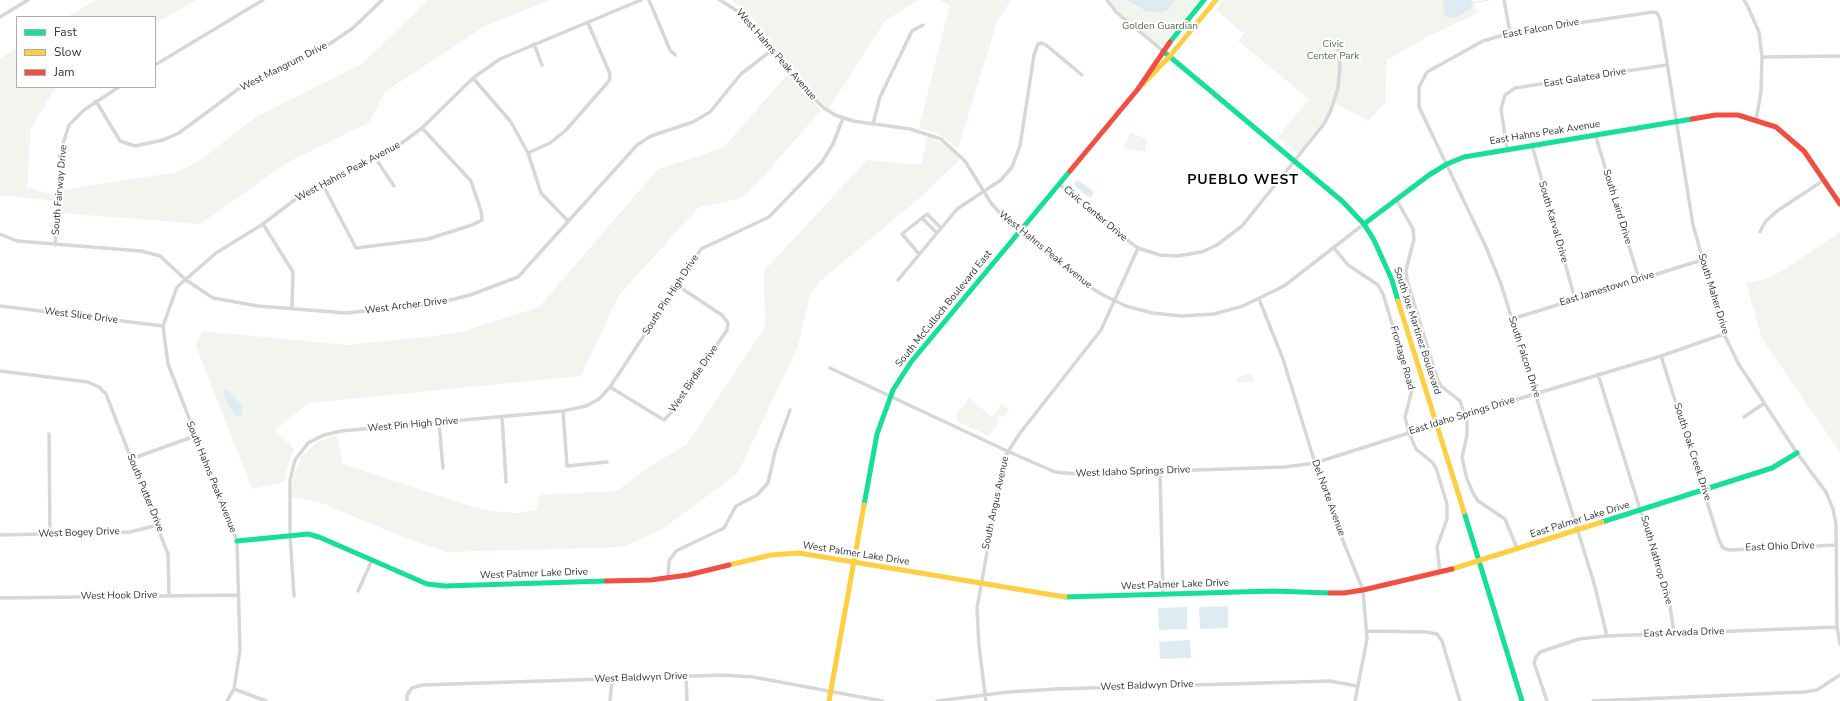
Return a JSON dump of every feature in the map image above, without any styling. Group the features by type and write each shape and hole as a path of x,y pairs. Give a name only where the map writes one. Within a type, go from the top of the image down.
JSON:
{"street":[{"path":"0,12 1,17 28,0"},
{"path":"156,64 263,0"},
{"name":"West Mangrum Drive","path":"96,101 120,141 135,146 162,140 179,133 241,87 328,45 353,28 382,0"},
{"name":"West Hahns Peak Avenue","path":"163,326 178,287 216,254 263,224 301,195 376,159 395,148 422,128 473,78 500,59 641,0"},
{"path":"649,0 670,50 675,55"},
{"name":"West Hahns Peak Avenue","path":"720,0 742,14 812,98 829,112 843,118 910,129 941,139 965,161 996,210 1019,231 1083,283 1115,301 1152,312 1193,316 1224,312 1259,299"},
{"path":"1107,0 1116,12 1163,51"},
{"name":"South McCulloch Boulevard East","path":"1138,89 1163,51 1204,0"},
{"name":"South McCulloch Boulevard East","path":"829,701 877,434 890,396 911,362 1138,89 1170,56 1216,0"},
{"path":"1504,0 1510,33"},
{"path":"1744,0 1759,32 1762,58 1761,92 1756,120"},
{"name":"East Falcon Drive","path":"1419,87 1427,72 1483,42 1510,33 1648,12 1656,13"},
{"name":"South Maher Drive","path":"1656,13 1660,19 1692,225 1724,334 1738,363 1763,404 1826,492 1835,516 1837,545 1837,627 1840,644"},
{"path":"528,153 550,143 566,130 609,81 610,74 588,23"},
{"path":"873,124 880,97 912,31 924,24"},
{"name":"Civic Center Drive","path":"1059,184 1106,224 1138,248 1160,255 1177,256 1202,252 1217,245 1242,226 1324,124 1334,103 1340,74 1337,42"},
{"path":"898,280 962,205 1005,177 1012,167 1017,156 1036,48 1038,44 1041,43 1046,45 1082,75"},
{"path":"534,44 542,65"},
{"name":"West Archer Drive","path":"0,234 17,241 140,251 160,256 186,280 213,298 258,306 346,313 439,303 470,295 518,277 540,254 568,220 637,146 651,136 693,122 710,112 741,74 772,50"},
{"name":"South Joe Martinez Boulevard","path":"1163,51 1342,201 1364,224 1379,249 1388,269 1522,701"},
{"path":"1762,58 1840,56"},
{"name":"East Galatea Drive","path":"1507,149 1501,109 1506,95 1515,88 1666,65"},
{"path":"473,78 511,122 528,153 541,193 568,220"},
{"name":"South Falcon Drive","path":"1419,87 1419,107 1493,263 1578,530 1594,583 1607,636"},
{"name":"South Fairway Drive","path":"55,245 63,144 69,125 84,110 117,88"},
{"name":"East Hahns Peak Avenue","path":"1259,299 1292,280 1396,199 1447,164 1472,155 1595,134 1716,115 1738,115 1756,120 1776,127 1792,139 1804,151 1840,204"},
{"name":"South Pin High Drive","path":"610,387 701,249 769,217 817,168 833,144 843,118"},
{"path":"323,185 356,248 428,239 472,226 482,220 481,211 471,181 422,128"},
{"name":"South Laird Drive","path":"1595,134 1639,279"},
{"name":"South Karval Drive","path":"1532,145 1575,299"},
{"path":"376,159 394,186"},
{"path":"1760,232 1766,222 1777,211 1824,180"},
{"path":"1396,199 1413,229 1414,239 1406,270 1407,280 1437,378 1441,386 1460,401 1466,415 1468,430 1462,458 1470,488 1482,505 1505,519 1517,548"},
{"path":"919,254 902,234 927,214 941,228"},
{"path":"922,218 937,233"},
{"path":"263,224 294,272 292,308"},
{"name":"South Angus Avenue","path":"986,701 977,622 977,608 980,584 1002,468 1007,452 1099,334 1138,248"},
{"name":"Frontage Road","path":"1334,248 1348,265 1374,282 1381,290 1412,390 1405,417 1409,433 1416,449 1432,462 1436,468 1447,504 1447,519 1437,547 1440,572"},
{"name":"East Jamestown Drive","path":"1512,319 1702,260"},
{"name":"West Birdie Drive","path":"610,387 664,420 671,413 727,330 728,323 722,315 678,286"},
{"name":"Del Norte Avenue","path":"1259,299 1283,359 1326,499 1363,590 1367,631 1366,650 1355,701"},
{"name":"West Slice Drive","path":"0,306 163,326"},
{"name":"South Hahns Peak Avenue","path":"163,326 168,364 237,540 240,650 234,689 228,701"},
{"name":"East Idaho Springs Drive","path":"1315,463 1535,393 1661,356 1724,334"},
{"name":"South Oak Creek Drive","path":"1661,356 1719,540 1723,548"},
{"name":"West Idaho Springs Drive","path":"830,368 1007,452 1064,474 1285,467 1315,463"},
{"name":"South Putter Drive","path":"0,371 88,382 106,394 168,554 169,595"},
{"name":"South Nathrop Drive","path":"1598,374 1642,510 1670,606 1674,633"},
{"name":"West Pin High Drive","path":"294,596 290,535 290,480 295,460 308,443 324,435 340,431 563,411 599,399 610,387"},
{"path":"1744,417 1763,404"},
{"path":"668,578 669,561 676,551 724,528 736,506 757,496 768,483 775,452 790,410"},
{"path":"563,411 567,466 607,462"},
{"path":"502,417 506,482"},
{"path":"439,423 443,468"},
{"path":"49,434 50,533"},
{"path":"131,459 195,436"},
{"name":"East Palmer Lake Drive","path":"1363,590 1440,572 1642,510 1764,471 1797,453"},
{"path":"1160,472 1163,595"},
{"name":"West Bogey Drive","path":"0,535 130,532 158,525"},
{"name":"West Palmer Lake Drive","path":"237,540 308,534 319,537 427,584 445,586 668,578 784,554 812,554 1060,597 1272,591 1339,593 1363,590"},
{"name":"East Ohio Drive","path":"1723,548 1730,550 1837,545"},
{"path":"358,591 372,560"},
{"name":"West Hook Drive","path":"0,598 239,594"},
{"name":"East Arvada Drive","path":"1547,701 1534,663 1536,657 1540,652 1579,638 1837,627"},
{"path":"1367,631 1426,632 1437,634 1442,641 1460,701"},
{"name":"West Baldwyn Drive","path":"407,701 407,695 412,688 422,685 746,676 882,701"},
{"path":"1593,701 1625,701 1804,692 1817,690 1840,676"},
{"path":"686,677 687,701"},
{"path":"610,701 612,680"},
{"name":"West Baldwyn Drive","path":"937,701 986,694 1064,688 1323,681 1358,686"},
{"path":"234,689 266,701"}],"green space":[{"path":"96,0 196,0 156,23 156,16 69,16"},
{"path":"428,0 551,0 485,26 385,92 370,122 288,162 200,224 60,213 61,190 172,173 188,167 206,156 254,118 362,64"},
{"path":"731,0 918,0 885,21 829,108 812,95 753,18"},
{"path":"940,0 1011,0 997,22 958,148 937,133 919,128 950,5"},
{"name":"Golden Guardian","path":"1110,0 1126,0 1138,8 1153,13 1168,10 1176,0 1202,0 1164,44 1159,46 1116,10"},
{"name":"Civic Center Park","path":"1223,0 1473,0 1478,13 1433,34 1387,60 1385,103 1368,121 1334,103 1324,124 1299,155 1278,137 1309,99 1238,41 1244,34 1216,10"},
{"path":"16,48 16,88 55,88 31,128 27,187 55,196 55,201 0,195 0,59"},
{"path":"788,74 821,110 763,177 740,199 699,207 619,295 581,376 309,403 275,430 294,449 284,482 252,489 196,346 202,331 347,345 434,336 464,331 539,307 658,169 723,148"},
{"path":"1131,133 1147,139 1145,152 1123,148"},
{"path":"928,137 948,147 960,159 922,196 819,282 810,295 798,346 738,473 664,528 623,547 447,552 403,537 319,502 292,497 293,478 301,457 317,442 337,435 343,464 467,505 491,511 516,513 536,510 540,495 617,491 648,468 687,444 765,327 764,271 867,160 921,165"},
{"path":"1840,232 1840,452 1762,339 1746,283 1765,279 1782,271"},
{"path":"1252,373 1253,382 1237,383 1237,377"},
{"path":"969,398 992,417 1002,403 1009,410 1004,417 1000,415 997,419 1000,421 989,436 957,421 956,416"}],"shaded area":[{"path":"1126,0 1176,0 1168,10 1158,13 1145,11"},
{"path":"1443,0 1471,0 1472,8 1457,17 1446,17 1444,13"},
{"path":"1077,180 1092,190 1093,193 1091,197 1088,197 1075,186 1074,183"},
{"path":"226,389 242,405 242,415 236,416 231,409 223,393"},
{"path":"1228,606 1228,628 1200,629 1199,607"},
{"path":"1187,607 1187,629 1159,630 1158,608"},
{"path":"1190,640 1191,658 1160,659 1159,642"}],"waterway":[{"path":"1472,3 1489,0"}],"traffic: fast":[{"path":"1170,42 1204,0"},
{"path":"1163,51 1342,201 1364,224 1374,240 1392,280 1398,301"},
{"path":"1364,224 1429,175 1447,164 1464,157 1692,119"},
{"path":"864,505 877,434 893,390 911,362 1070,171"},
{"path":"1602,522 1772,468 1797,453"},
{"path":"1464,512 1522,701"},
{"path":"237,541 308,534 319,537 427,584 445,586 606,581"},
{"path":"1065,597 1273,591 1330,593"}],"traffic: slow":[{"path":"1143,84 1170,56 1216,0"},
{"path":"1398,301 1464,512"},
{"path":"829,701 864,505"},
{"path":"1452,569 1602,522"},
{"path":"729,565 771,555 799,553 1065,597"}],"traffic: jam":[{"path":"1070,171 1138,89 1170,42"},
{"path":"1692,119 1716,115 1738,115 1776,127 1804,151 1840,204"},
{"path":"606,581 651,580 688,575 729,565"},
{"path":"1330,593 1344,593 1363,590 1452,569"}],"district":[{"name":"PUEBLO WEST","path":"1243,181"}]}
